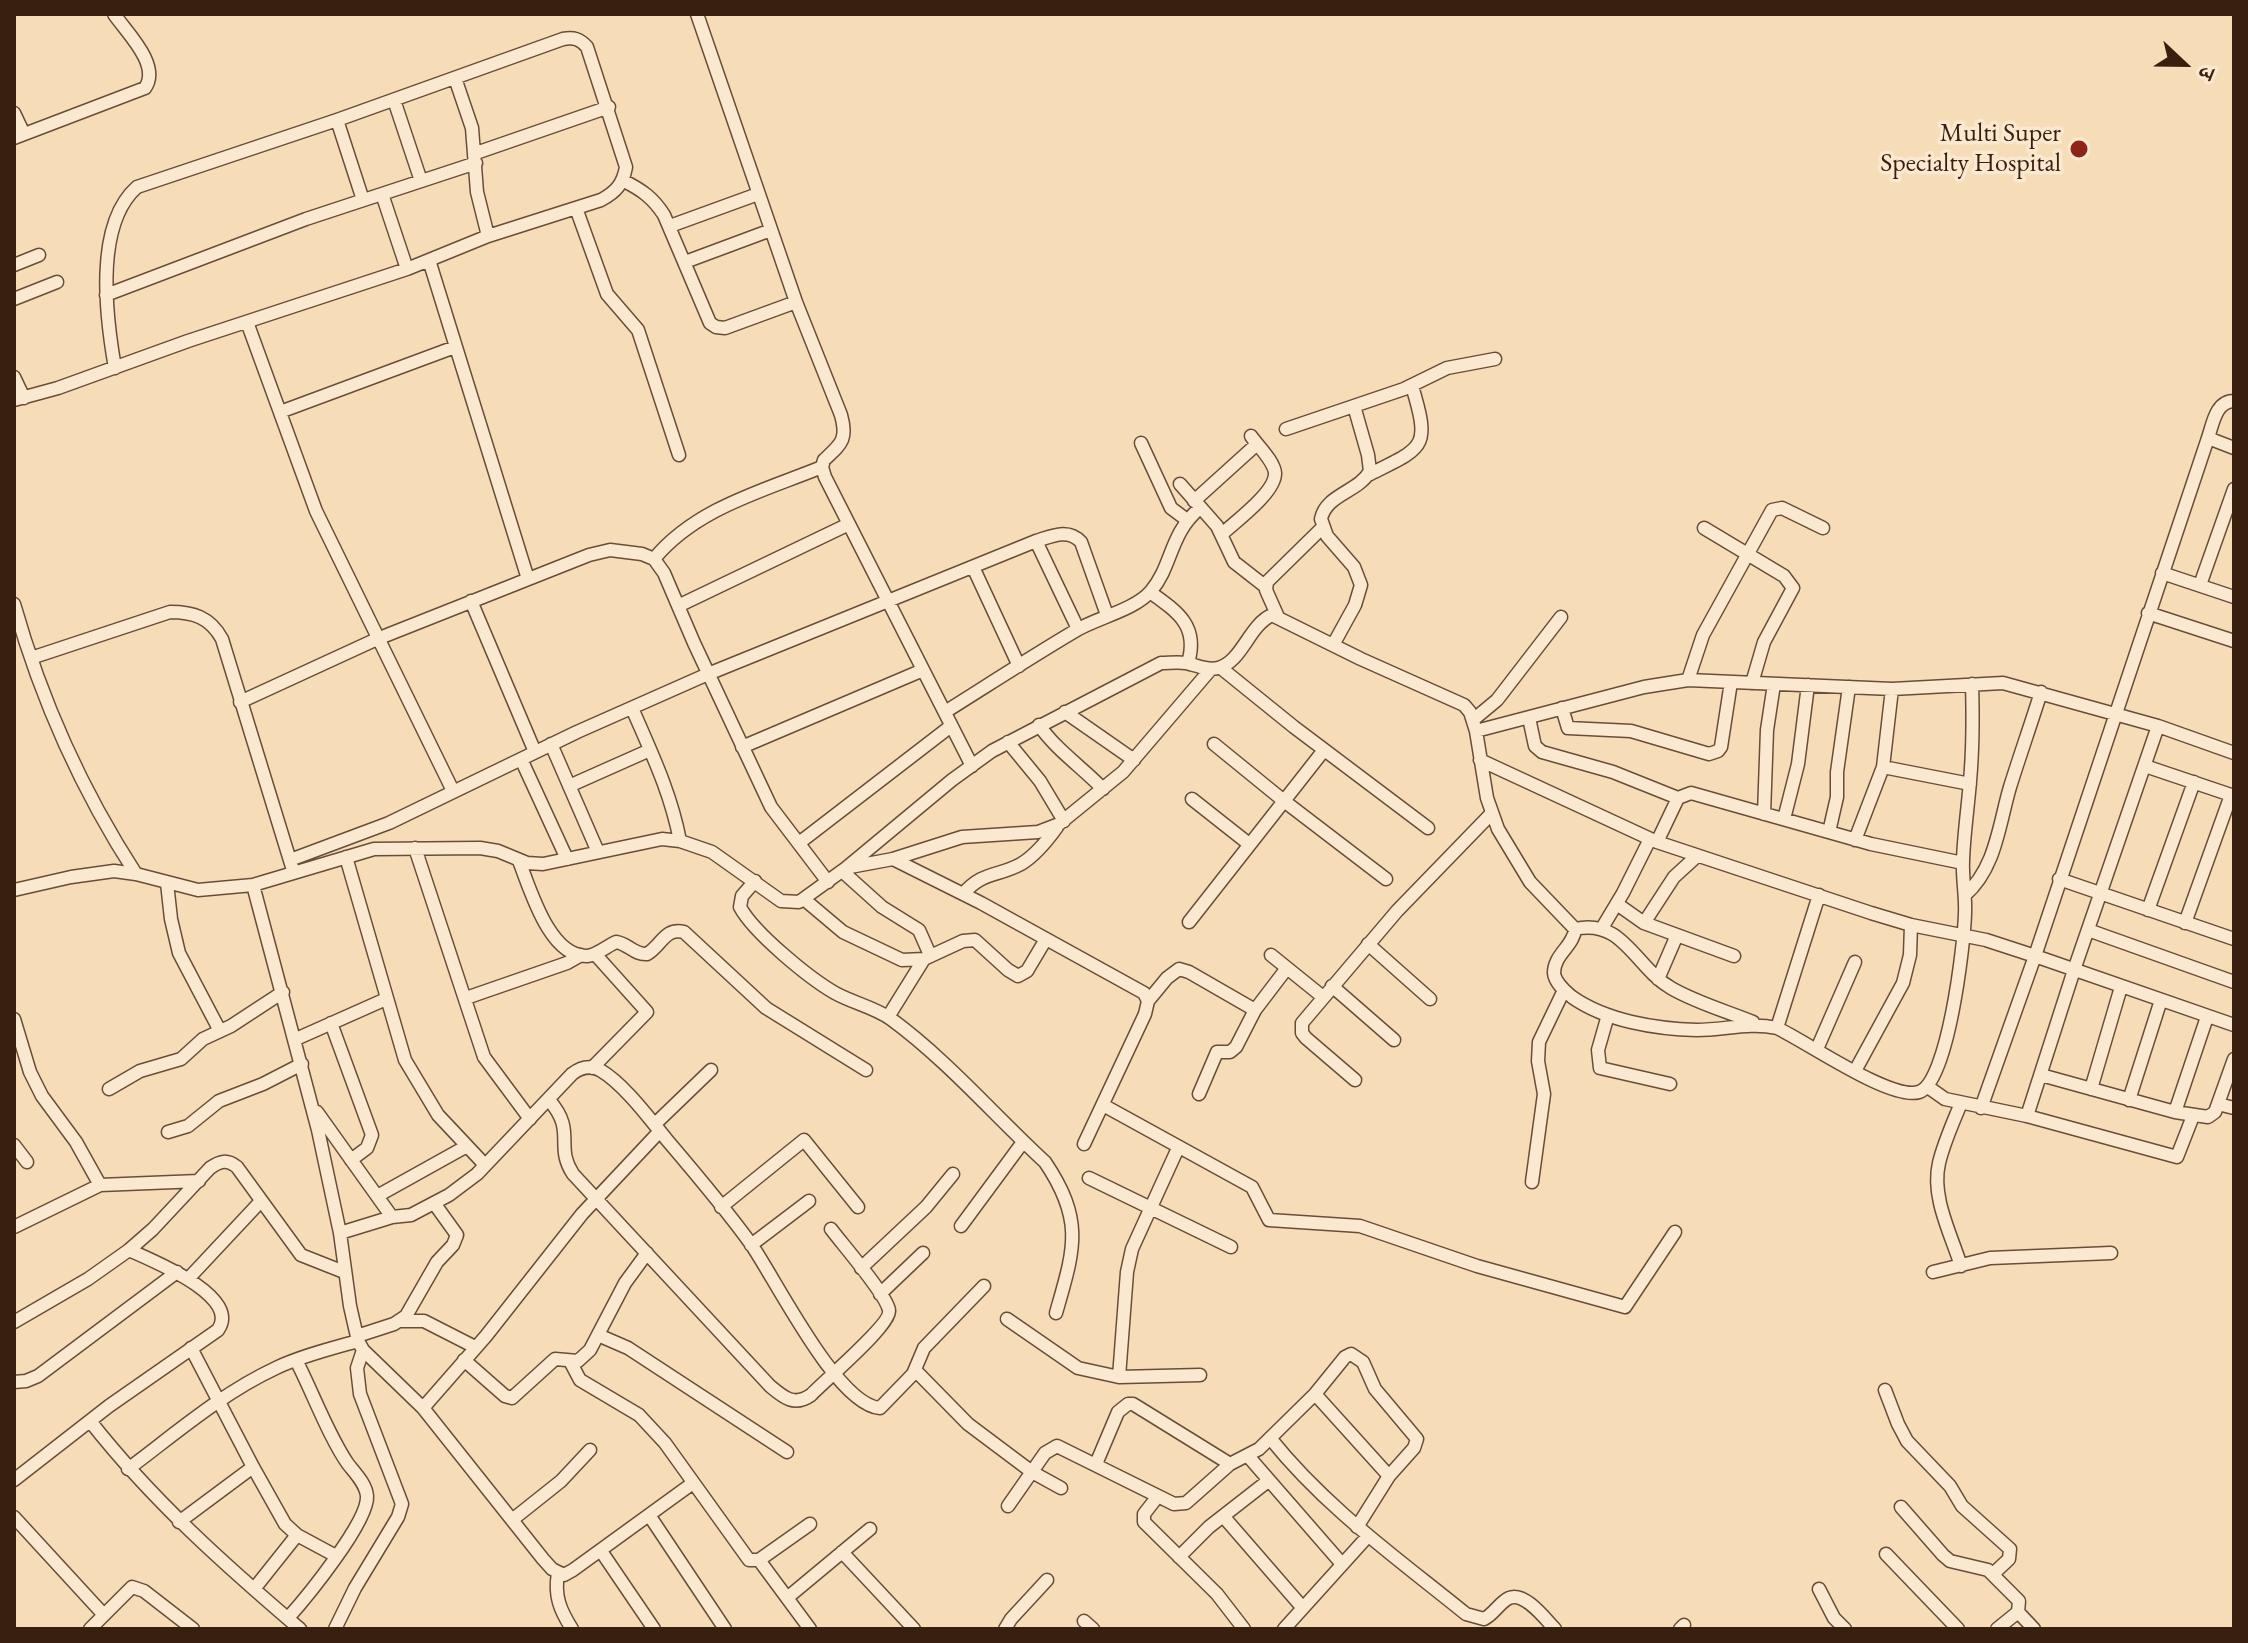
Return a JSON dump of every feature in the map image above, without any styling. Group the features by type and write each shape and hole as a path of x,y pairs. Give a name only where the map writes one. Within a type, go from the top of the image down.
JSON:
{"street":[{"path":"14,113 19,136 142,91 148,85 151,74 149,65 114,14"},
{"path":"697,14 796,302 845,428 842,441 824,460 822,467 972,766"},
{"path":"14,377 19,399 115,368 407,269 488,236 613,193 624,181 626,167 587,47 582,40 572,37 137,187 127,196 113,234 107,263 106,295 115,368"},
{"path":"455,78 472,128 477,192 488,236"},
{"path":"394,100 421,181"},
{"path":"106,295 306,219 421,181 609,107"},
{"path":"337,120 363,200"},
{"path":"624,181 655,201 670,226 705,315 716,327 737,325 796,302"},
{"path":"382,194 407,269"},
{"path":"670,226 758,194"},
{"path":"576,208 607,294 632,321 644,344 679,455"},
{"path":"685,262 771,230"},
{"path":"14,265 39,255"},
{"path":"429,260 528,579"},
{"path":"14,299 57,282"},
{"path":"247,322 316,511 453,791"},
{"path":"280,412 455,347"},
{"path":"1286,429 1412,386 1447,368 1475,360 1495,359"},
{"path":"1333,645 1355,605 1361,585 1354,567 1322,528 1322,512 1328,504 1368,475 1418,446 1424,427 1412,386"},
{"path":"1981,1108 2208,438 2220,406 2226,401 2234,401"},
{"path":"1354,406 1370,463 1368,475"},
{"path":"2208,438 2234,448"},
{"path":"945,712 1078,629 1139,601 1150,592 1197,504 1254,440 1274,468 1273,479 1263,495 1222,534"},
{"path":"1141,443 1171,508 1187,520"},
{"path":"654,559 665,545 697,519 822,467"},
{"path":"1180,484 1222,534 1234,562 1266,587 1278,617"},
{"path":"2200,585 2234,489"},
{"path":"1688,680 1703,635 1767,517 1776,508 1782,508 1823,528"},
{"path":"678,606 849,524"},
{"path":"1266,587 1271,578 1322,528"},
{"path":"1704,528 1784,576 1793,588 1764,642 1752,683"},
{"path":"290,860 389,823 551,744 708,674 1059,534 1069,533 1081,542 1107,615"},
{"path":"1036,541 1078,629"},
{"path":"240,702 377,639 589,555 610,550 642,554 654,559 664,573 771,807 828,882"},
{"path":"973,567 1019,666"},
{"path":"2162,573 2234,597"},
{"path":"1150,592 1175,609 1184,621 1192,644 1188,663"},
{"path":"471,601 535,752"},
{"path":"14,604 18,628 83,782 136,874"},
{"path":"31,658 161,614 187,612 201,616 216,627 294,873"},
{"path":"2148,613 2234,641"},
{"path":"963,894 979,878 1025,862 1061,822 1134,760 1216,668 1231,659 1272,615 1457,700 1470,712 1491,814 1506,846 1530,882 1575,929"},
{"path":"1475,726 1561,617"},
{"path":"14,890 114,871 198,890 253,885 374,849 480,848 498,851 519,861 543,864 662,839 680,841 712,852 781,901 805,900 972,766 1008,742 1161,663 1188,663 1216,668 1428,828"},
{"path":"742,747 923,670"},
{"path":"1475,726 1529,718 1658,684 1688,680 1892,689 2003,683 2158,726 2234,753"},
{"path":"1562,708 1568,728 1631,731 1709,754 1721,747 1731,682"},
{"path":"1764,814 1767,730 1774,684"},
{"path":"1575,929 1589,926 1602,928 1620,940 1658,979 1694,999 1777,1028 1899,1093 1915,1094 1928,1087 1947,1035 1964,935 1963,863 1973,741 1972,684"},
{"path":"1784,819 1798,764 1808,685"},
{"path":"1829,832 1837,797 1837,772 1849,687"},
{"path":"1855,840 1883,767 1892,689"},
{"path":"1965,895 1978,883 1992,854 2041,692"},
{"path":"632,708 675,813 680,841"},
{"path":"1065,712 1134,760"},
{"path":"1529,718 1535,746 1542,752 1613,772 1678,798"},
{"path":"1039,725 1058,749 1103,789"},
{"path":"799,843 951,726"},
{"path":"2027,1116 2158,726"},
{"path":"1008,742 1040,781 1061,822"},
{"path":"551,744 598,852"},
{"path":"1214,744 1386,879"},
{"path":"569,786 650,750"},
{"path":"1189,922 1324,750"},
{"path":"521,759 567,859"},
{"path":"1480,760 1654,841 1911,925 1964,935 2035,956 2234,1025"},
{"path":"2145,766 2232,795 2185,923"},
{"path":"1883,767 1970,784"},
{"path":"2148,910 2194,782"},
{"path":"1602,928 1678,798 1691,793 1855,840 1963,863"},
{"path":"1192,799 1249,844"},
{"path":"1355,1080 1302,1033 1305,1019 1437,866 1491,814"},
{"path":"844,870 893,859 962,837 1038,832 1061,822"},
{"path":"415,848 484,1057 530,1119"},
{"path":"1644,923 1674,877 1697,856"},
{"path":"346,857 405,1060 438,1115 485,1165"},
{"path":"893,859 1136,987 1148,1001"},
{"path":"519,861 544,923 558,941 588,955 647,1012 592,1068"},
{"path":"844,870 882,907 919,930 927,957 888,1017"},
{"path":"2059,879 2234,938"},
{"path":"755,881 740,900 740,907 768,940 827,988 888,1017 923,1045 1045,1162 1060,1184 1073,1228 1074,1247 1056,1313"},
{"path":"167,883 179,953 220,1031"},
{"path":"253,885 296,1039 329,1176 359,1342 357,1368 360,1394 402,1504 398,1517 355,1588 335,1629"},
{"path":"1777,1028 1819,895"},
{"path":"805,900 843,932 902,960 913,962 963,941 975,940 1018,976 1027,971 1046,939"},
{"path":"1617,904 1644,923 1734,956"},
{"path":"1855,1071 1903,983 1910,955 1911,925"},
{"path":"1575,929 1572,940 1556,964 1556,980 1584,1004 1608,1015 1699,1030 1760,1024"},
{"path":"466,998 567,963 616,942 636,953 647,954 668,933 677,930 684,932 766,1008 866,1070"},
{"path":"2088,930 2234,982"},
{"path":"1658,979 1677,935"},
{"path":"1368,944 1430,999"},
{"path":"1271,955 1323,997"},
{"path":"1817,1049 1855,962"},
{"path":"1199,1094 1217,1052 1233,1051 1255,1010 1287,968"},
{"path":"1084,1144 1145,1014 1148,1001 1167,978 1179,969 1189,972 1255,1010"},
{"path":"1332,986 1394,1040"},
{"path":"2091,1089 2121,987"},
{"path":"1532,1182 1544,1094 1538,1061 1539,1042 1564,990"},
{"path":"109,1089 140,1071 181,1059 203,1039 283,992"},
{"path":"296,1039 386,999"},
{"path":"2129,1100 2161,1000"},
{"path":"1608,1015 1598,1050 1600,1068 1670,1084"},
{"path":"2175,1112 2207,1017"},
{"path":"14,1023 30,1072 42,1096 76,1142 100,1185"},
{"path":"331,1023 372,1135 367,1148 351,1160"},
{"path":"168,1132 188,1126 219,1101 302,1064"},
{"path":"2041,1075 2175,1112 2212,1116 2233,1067"},
{"path":"340,1233 392,1217 411,1215 449,1195 485,1165 572,1074 579,1069 592,1068 607,1076 657,1128 751,1245 832,1372 862,1401 880,1408 916,1371 924,1348 984,1286"},
{"path":"423,1408 597,1198 711,1070"},
{"path":"1928,1087 1938,1096 1961,1103 2027,1116 2177,1157 2193,1116"},
{"path":"549,1100 563,1119 568,1166 749,1365 786,1399 803,1400 886,1323 890,1314 880,1294 831,1229"},
{"path":"310,1103 392,1217"},
{"path":"1961,1103 1938,1165 1937,1182 1938,1197 1961,1266"},
{"path":"2218,1104 2234,1108"},
{"path":"1103,1105 1252,1187 1269,1220 1360,1226 1477,1266 1625,1307 1675,1232"},
{"path":"721,1207 804,1140 858,1207"},
{"path":"961,1226 1023,1142"},
{"path":"14,1145 27,1162"},
{"path":"379,1195 467,1146"},
{"path":"1119,1377 1127,1272 1137,1232 1178,1148"},
{"path":"14,1322 88,1279 129,1250 217,1163 231,1162 301,1255 344,1272"},
{"path":"861,1268 926,1207 953,1174"},
{"path":"1089,1178 1231,1247"},
{"path":"14,1227 100,1185 199,1181"},
{"path":"14,1382 38,1376 182,1275 261,1201"},
{"path":"751,1245 809,1201"},
{"path":"128,1469 218,1402 260,1376 296,1360 359,1342 401,1321 412,1308 437,1262 456,1240 457,1235 434,1203"},
{"path":"14,1480 90,1421 218,1330 223,1316 212,1300 182,1275 129,1250"},
{"path":"571,1363 585,1356 625,1283 647,1253"},
{"path":"880,1294 923,1253"},
{"path":"1933,1272 1990,1258 2111,1253"},
{"path":"1007,1319 1068,1363 1091,1372 1119,1377 1200,1375"},
{"path":"401,1321 424,1321 475,1347"},
{"path":"598,1335 628,1348 787,1452"},
{"path":"359,1342 423,1408 543,1559 558,1573 564,1575 573,1570 693,1483"},
{"path":"191,1348 279,1515 297,1535 336,1556"},
{"path":"1008,1506 1045,1453 1057,1446 1158,1496 1179,1505 1186,1503 1230,1464 1248,1456 1270,1438 1351,1354 1358,1356 1375,1389 1417,1439 1414,1448 1389,1476 1357,1527"},
{"path":"464,1360 505,1396 512,1398 555,1359 561,1358 571,1363 580,1380 639,1415 665,1443 746,1557 759,1560 810,1524"},
{"path":"288,1618 336,1556 368,1499 367,1491 345,1460 296,1360"},
{"path":"916,1371 968,1424 1032,1472 1061,1488"},
{"path":"1885,1390 1907,1441 1950,1486 1962,1506 2010,1549 2009,1559 1993,1574"},
{"path":"1315,1394 1389,1476"},
{"path":"1096,1464 1118,1412 1128,1404 1133,1404 1230,1464"},
{"path":"90,1421 128,1469 179,1522 300,1629"},
{"path":"1270,1438 1304,1480 1357,1527 1466,1614 1484,1619 1509,1598 1517,1597 1528,1603 1555,1629"},
{"path":"512,1520 561,1481 590,1450"},
{"path":"1248,1456 1342,1564"},
{"path":"179,1522 253,1467"},
{"path":"1179,1557 1223,1516 1268,1481"},
{"path":"1158,1496 1144,1514 1144,1522 1217,1594 1244,1629"},
{"path":"1901,1507 1950,1561 1979,1567 1993,1574 2019,1601 2018,1612 1997,1629"},
{"path":"649,1515 725,1629"},
{"path":"1223,1516 1302,1607"},
{"path":"14,1517 104,1615"},
{"path":"787,1598 870,1529"},
{"path":"254,1589 297,1535"},
{"path":"1284,1629 1368,1536"},
{"path":"601,1551 654,1629"},
{"path":"842,1552 914,1629"},
{"path":"1886,1554 1958,1629"},
{"path":"759,1560 810,1629"},
{"path":"558,1573 556,1595 559,1608 572,1629"},
{"path":"1020,1629 1008,1624 1047,1580"},
{"path":"90,1629 126,1591 138,1588 193,1629"},
{"path":"1819,1589 1834,1618 1845,1629"},
{"path":"2018,1612 2034,1629"}],"place":[{"name":"Multi Super Specialty Hospital","path":"2079,149"}]}
